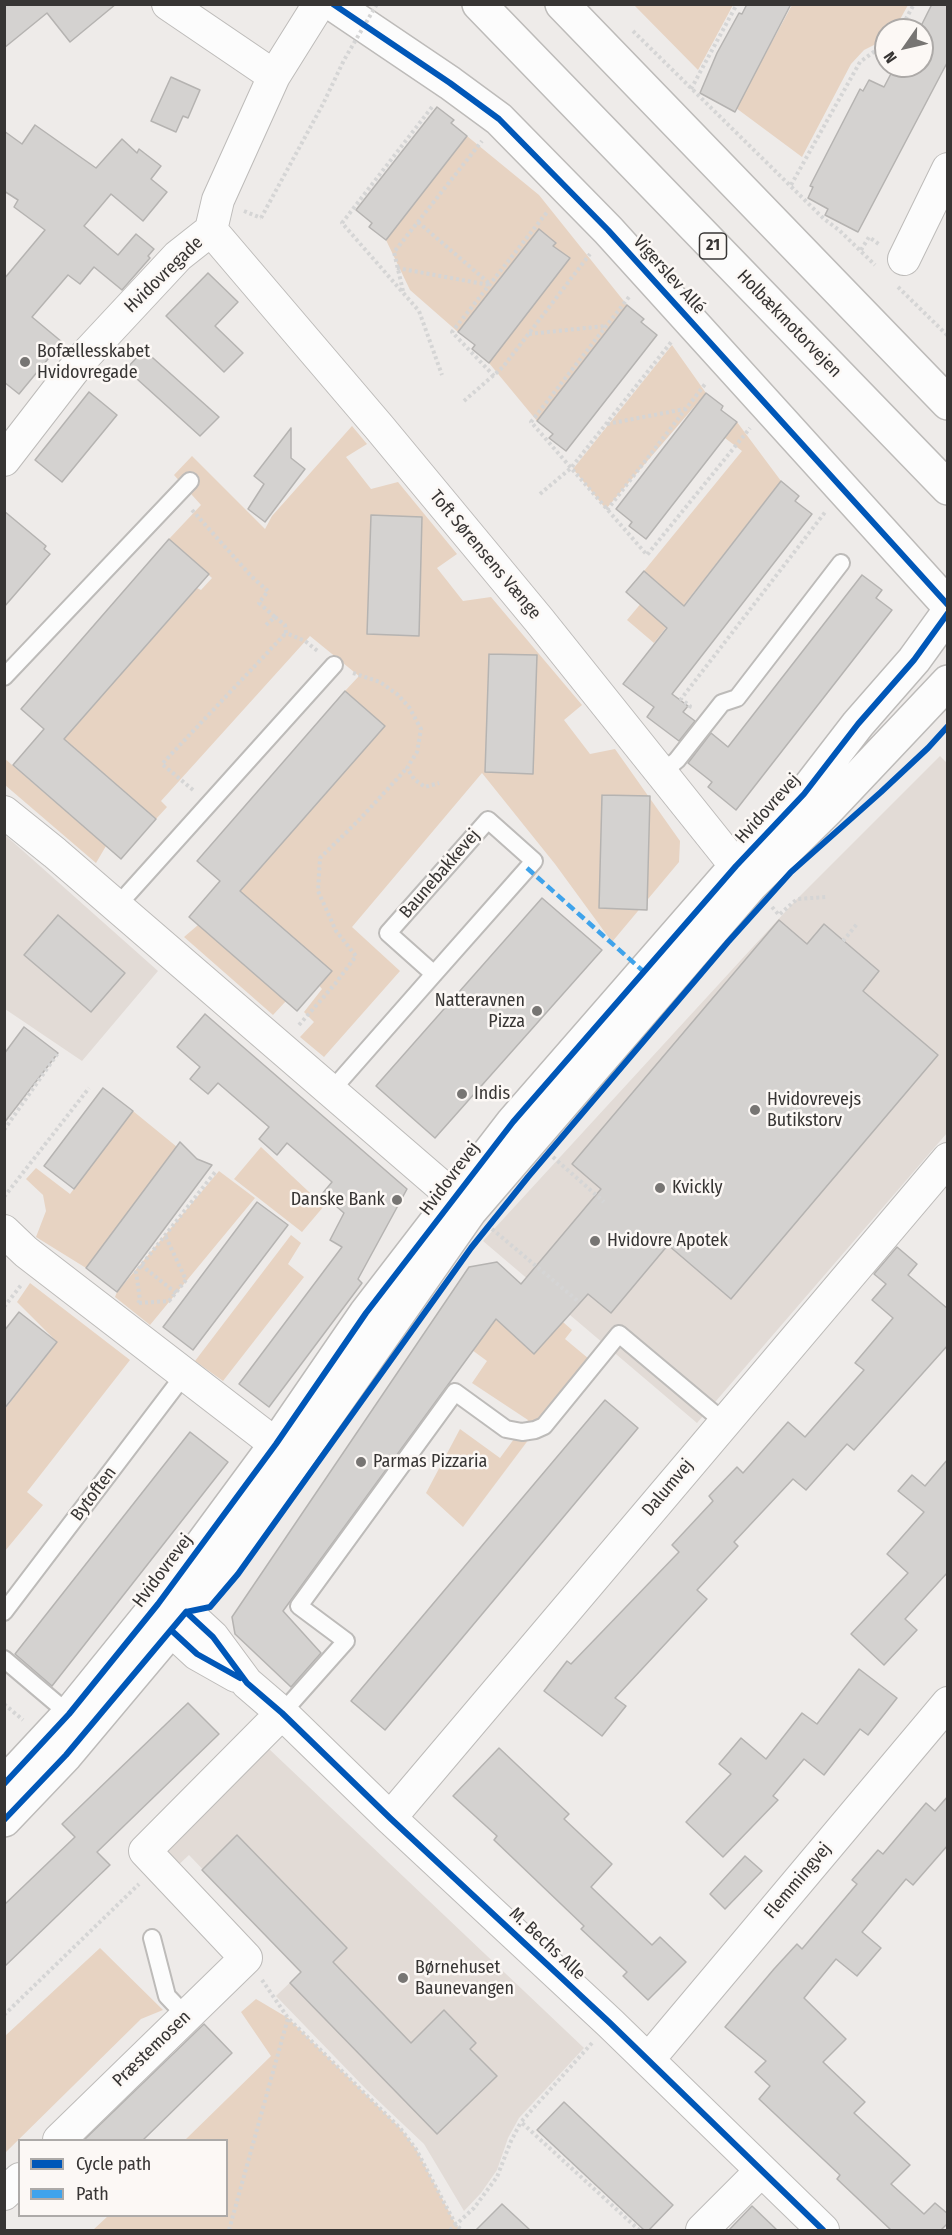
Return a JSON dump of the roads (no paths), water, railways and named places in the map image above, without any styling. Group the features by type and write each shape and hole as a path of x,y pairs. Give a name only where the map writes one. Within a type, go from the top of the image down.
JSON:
{"main road":[{"name":"Vigerslev Allé","path":"333,4 499,119 608,230 948,604"},
{"name":"Holbækmotorvejen","path":"479,4 948,488"},
{"path":"562,4 621,68 948,403"},
{"name":"Hvidovrevej","path":"4,1820 66,1755 172,1615 287,1453 478,1217 858,724 914,660 948,613"},
{"name":"Hvidovrevej","path":"743,876 828,808 948,682"},
{"name":"Hvidovrevej","path":"4,1784 69,1714 172,1615"}],"street":[{"path":"168,4 274,76"},
{"name":"Hvidovregade","path":"4,460 82,359 178,256 211,230 218,200 274,76 319,4"},
{"path":"891,269 948,169"},
{"name":"Toft Sørensens Vænge","path":"211,230 379,427 662,773 743,876"},
{"path":"4,812 117,906 478,1217"},
{"name":"Dalumvej","path":"390,1818 948,1160"},
{"path":"4,1231 26,1252 128,1314 184,1375 287,1453"},
{"name":"M. Bechs Alle","path":"172,1615 213,1637 247,1683 282,1713 390,1818 648,2060 823,2230"},
{"name":"Flemmingvej","path":"648,2060 948,1703"},
{"name":"Præstemosen","path":"60,2139 246,1958 145,1851 282,1713"},
{"path":"702,2230 761,2171"},
{"path":"4,2194 18,2181"}],"lane":[{"path":"4,677 190,481"},
{"path":"662,773 677,760 722,703 737,698 841,563"},
{"path":"117,906 334,665"},
{"name":"Baunebakkevej","path":"331,1091 534,861 488,820 388,933 434,974"},
{"path":"282,1713 346,1641 299,1606 455,1392 506,1429 522,1432 535,1430 544,1426 619,1334 724,1422"},
{"name":"Bytoften","path":"4,1612 184,1375"},
{"path":"4,1659 69,1714"},
{"path":"152,1938 167,1996 186,2016"}],"place":[{"name":"Bofællesskabet Hvidovregade","path":"25,362"},
{"name":"Natteravnen Pizza","path":"537,1011"},
{"name":"Indis","path":"462,1094"},
{"name":"Hvidovrevejs Butikstorv","path":"755,1110"},
{"name":"Kvickly","path":"660,1188"},
{"name":"Danske Bank","path":"397,1200"},
{"name":"Hvidovre Apotek","path":"595,1241"},
{"name":"Parmas Pizzaria","path":"361,1462"},
{"name":"Børnehuset Baunevangen","path":"403,1978"}]}
